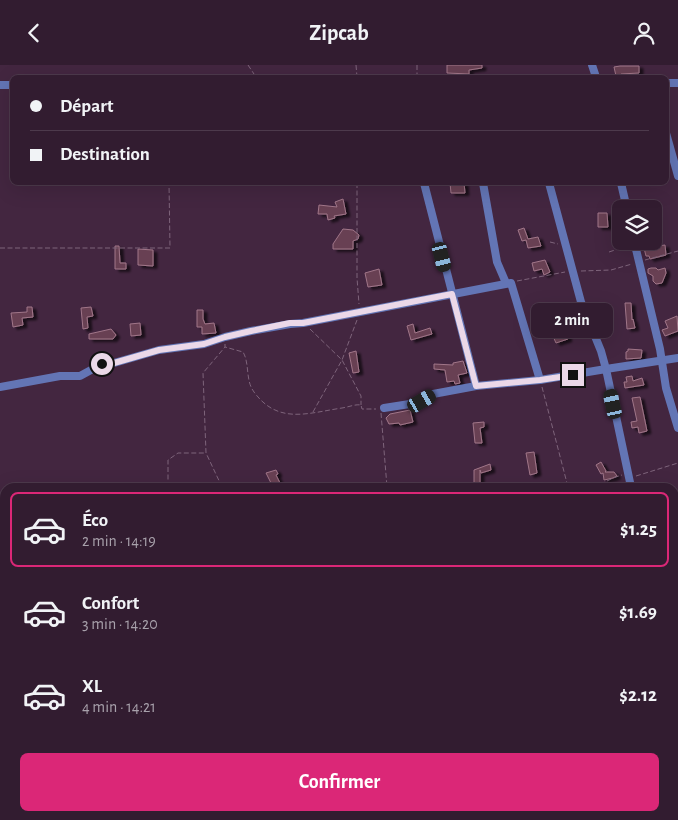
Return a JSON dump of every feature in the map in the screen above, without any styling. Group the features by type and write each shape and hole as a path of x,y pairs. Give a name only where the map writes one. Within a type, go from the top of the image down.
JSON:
{"street":[{"path":"669,144 678,176"},
{"path":"425,185 476,386"},
{"path":"483,185 497,262 508,283 540,380"},
{"path":"550,185 582,302 606,369 630,483"},
{"path":"621,185 625,200"},
{"path":"636,250 662,360 666,388 678,428"},
{"path":"0,387 60,376 80,376 102,364 114,363 159,350 204,344 225,337 290,323 303,323 508,283"},
{"path":"384,408 416,403 433,394 476,386 540,380 678,358"}],"path":[{"path":"0,248 170,248 169,185"},
{"path":"313,412 342,360 360,312 356,278 356,185"},
{"path":"609,252 615,250"},
{"path":"508,283 573,271 611,270 678,251"},
{"path":"303,323 342,360 361,397 362,409 380,408 387,483"},
{"path":"220,483 206,453 203,373 225,347 225,337"},
{"path":"225,347 243,352 246,357 250,385 253,391 268,407 282,414 292,415 361,405"},
{"path":"540,380 567,483"},
{"path":"168,483 168,460 178,453 206,453"},
{"path":"603,483 614,480 620,475 628,477 678,463"}],"building":[{"path":"447,65 482,65 482,68 469,70 469,74 447,73"},
{"path":"639,66 639,73 616,75 614,67"},
{"path":"450,185 464,185 465,193 451,193"},
{"path":"343,199 346,214 334,216 335,218 328,220 327,214 318,214 319,205 337,207 335,202"},
{"path":"598,213 607,213 608,227 598,227"},
{"path":"524,228 528,239 538,237 541,246 528,248 526,240 522,241 518,230"},
{"path":"343,229 353,230 359,235 358,239 353,241 353,249 333,249 333,244"},
{"path":"662,245 665,245 666,255 650,259 649,256 646,256 644,250 662,250"},
{"path":"115,246 119,246 120,263 126,263 126,269 115,269"},
{"path":"138,249 153,250 153,266 138,265"},
{"path":"545,260 550,272 544,275 542,269 534,271 532,263"},
{"path":"665,268 666,273 662,283 656,284 653,281 653,276 648,273 648,269 658,270"},
{"path":"379,269 382,285 368,287 365,273"},
{"path":"625,303 631,303 632,320 635,328 627,329"},
{"path":"27,307 32,307 33,317 22,318 23,325 13,327 11,313 27,312"},
{"path":"91,307 93,316 87,317 88,328 83,329 81,308"},
{"path":"197,310 203,310 205,324 214,323 216,333 202,334 202,327 197,327"},
{"path":"677,316 678,331 665,336 662,330 668,328 665,321"},
{"path":"140,323 141,335 131,336 130,324"},
{"path":"413,324 415,333 430,328 432,334 411,340 407,326"},
{"path":"111,329 116,335 113,339 89,339 89,334"},
{"path":"565,329 568,339 556,343 552,334"},
{"path":"628,349 642,350 641,358 626,359"},
{"path":"356,351 359,372 353,373 349,353"},
{"path":"463,361 467,373 458,375 460,383 455,384 454,381 447,382 445,370 434,369 434,364 453,365 453,363"},
{"path":"632,376 633,381 642,378 644,385 625,388 624,382 627,382 626,377"},
{"path":"640,397 647,431 639,433 638,427 632,428 631,422 637,421 632,398"},
{"path":"410,410 413,422 400,425 399,423 389,424 386,418 390,414"},
{"path":"484,422 484,427 480,428 482,443 475,443 473,423"},
{"path":"534,452 537,473 530,475 526,453"},
{"path":"601,462 605,472 614,472 617,476 604,480 603,473 601,474 596,465"},
{"path":"490,464 491,470 481,473 480,470 480,483 474,483 474,470"},
{"path":"276,470 280,483 271,483 266,473"}],"route":[{"path":"102,364 114,363 159,350 204,344 225,337 290,323 303,323 452,294 476,386 573,375"}]}
